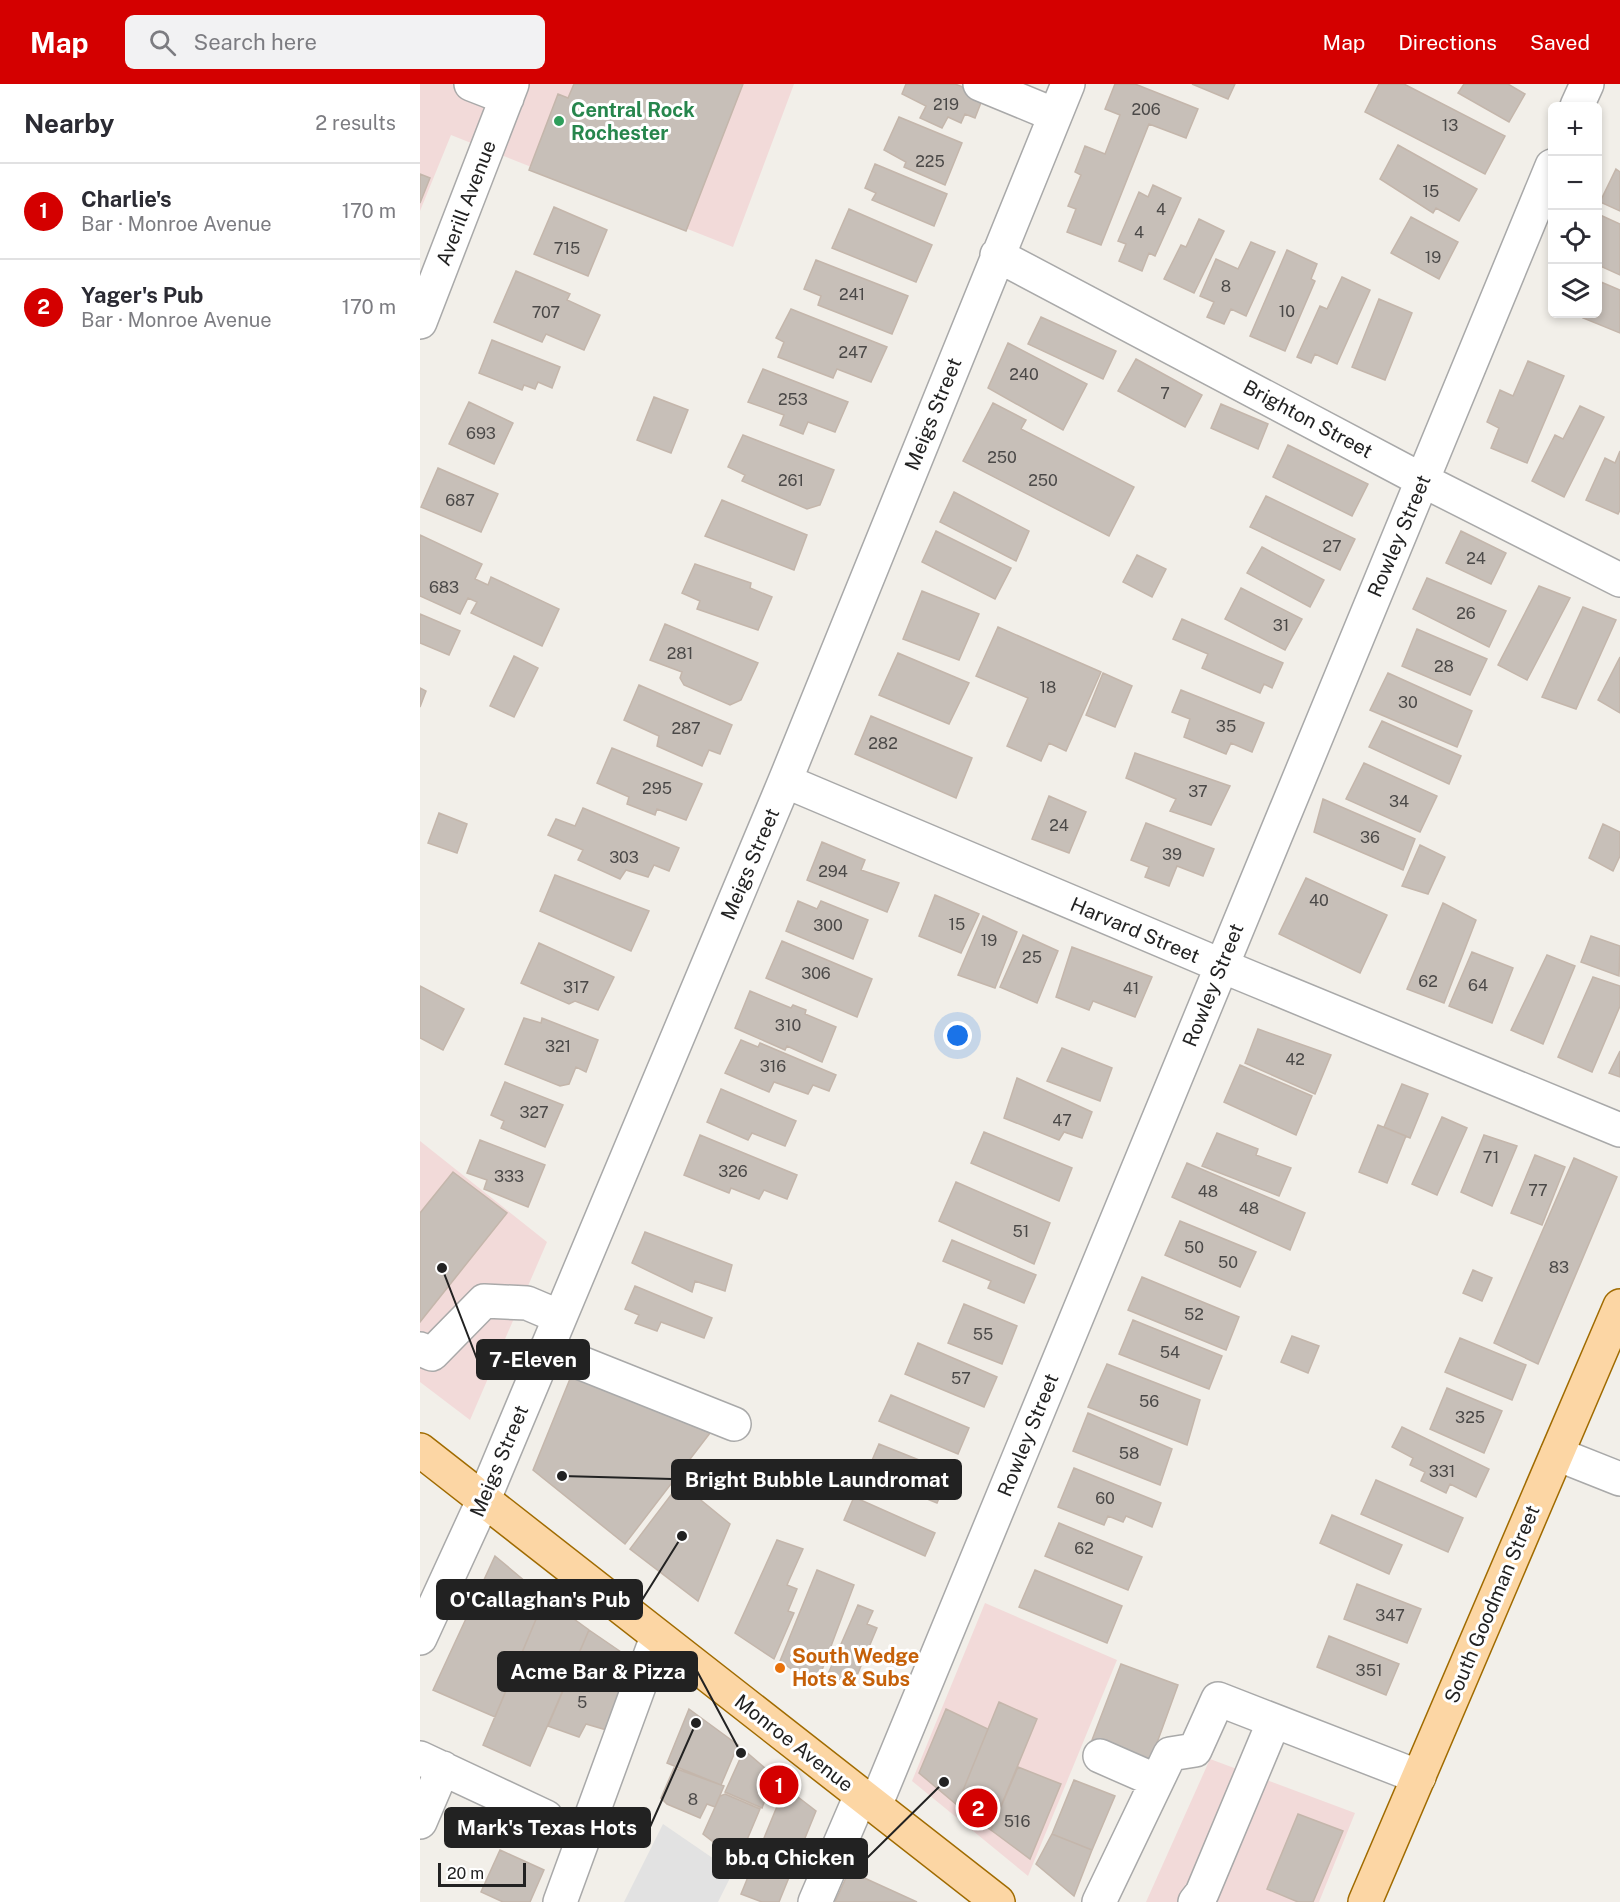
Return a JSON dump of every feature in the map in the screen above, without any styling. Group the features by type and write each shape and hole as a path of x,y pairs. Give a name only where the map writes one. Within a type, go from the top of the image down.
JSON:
{"main road":[{"name":"South Goodman Street","path":"1365,1902 1620,1306"},
{"name":"Monroe Avenue","path":"420,1450 868,1800 990,1900"}],"street":[{"path":"471,84 510,91"},
{"path":"980,84 1055,115"},
{"name":"Meigs Street","path":"420,1638 483,1501 785,781 1068,84"},
{"path":"1579,102 1587,84"},
{"name":"Averill Avenue","path":"420,322 510,91"},
{"name":"Rowley Street","path":"815,1902 868,1800 1221,966 1548,176"},
{"name":"Brighton Street","path":"997,255 1422,480 1620,580"},
{"name":"Harvard Street","path":"785,781 1221,966 1620,1130"},
{"path":"424,1358 484,1301 527,1303 560,1317"},
{"path":"546,1349 734,1424"},
{"path":"1557,1454 1620,1479"},
{"path":"560,1902 657,1637"},
{"path":"1099,1902 1170,1754 1196,1750 1218,1698 1419,1777"},
{"path":"1207,1899 1274,1721"},
{"path":"1100,1756 1157,1781"},
{"path":"420,1822 431,1763 546,1816"}],"shaded area":[{"path":"420,84 794,84 733,247 451,135 420,211"},
{"path":"420,1141 547,1242 470,1420 420,1382"},
{"path":"985,1603 1117,1660 1028,1876 912,1781"},
{"path":"1210,1759 1355,1813 1319,1902 1146,1902"},
{"path":"663,1824 733,1872 718,1902 624,1902"}],"building":[{"path":"574,84 743,84 686,231 529,170 558,94 568,98"},
{"path":"906,84 955,84 984,95 975,118 965,114 961,123 948,117 942,128 920,118 926,106 902,94"},
{"path":"1115,84 1135,84 1198,109 1186,138 1149,124 1101,245 1067,232 1076,209 1068,206 1081,175 1075,172 1085,146 1105,154 1120,115 1105,109"},
{"path":"1192,84 1235,84 1228,99"},
{"path":"1379,84 1404,84 1505,136 1485,174 1365,112"},
{"path":"1464,84 1508,84 1525,94 1509,122 1458,93"},
{"path":"899,117 962,143 945,185 904,167 906,162 884,150"},
{"path":"1398,145 1477,189 1459,221 1436,208 1433,213 1380,179"},
{"path":"875,164 947,194 934,226 872,200 876,193 865,188"},
{"path":"1616,169 1620,172 1620,211 1602,203 1602,198"},
{"path":"420,174 430,178 420,203"},
{"path":"1153,185 1181,198 1155,256 1149,253 1142,271 1119,261 1126,244 1118,241 1139,192 1148,197"},
{"path":"554,207 607,230 588,276 534,254"},
{"path":"849,209 932,245 916,282 832,248"},
{"path":"1602,216 1620,224 1620,275 1602,267"},
{"path":"1411,217 1458,242 1439,279 1391,253"},
{"path":"1199,219 1224,231 1194,293 1164,279 1181,245 1186,247"},
{"path":"1251,242 1275,252 1246,316 1231,309 1224,324 1207,317 1214,302 1200,296 1216,259 1238,269"},
{"path":"1287,250 1317,264 1311,279 1315,281 1285,351 1250,336"},
{"path":"816,260 908,296 892,334 818,305 821,296 804,289"},
{"path":"516,271 570,294 567,300 600,315 584,350 546,334 542,342 494,322"},
{"path":"1342,277 1370,290 1337,364 1315,354 1311,363 1297,357 1320,306 1327,309"},
{"path":"1602,282 1620,290 1620,333 1583,318 1602,318"},
{"path":"1379,299 1412,313 1385,380 1352,367"},
{"path":"791,309 887,347 871,382 837,369 833,378 778,357 784,342 776,338"},
{"path":"1041,317 1116,351 1103,379 1028,344"},
{"path":"492,340 560,367 552,388 538,382 535,389 524,385 522,390 479,373"},
{"path":"1008,343 1087,384 1063,430 988,388"},
{"path":"1136,359 1202,395 1185,427 1118,391"},
{"path":"1528,361 1564,376 1527,463 1491,448 1499,428 1487,422 1500,390 1513,396"},
{"path":"763,369 848,402 835,432 808,422 803,434 780,425 784,415 748,402"},
{"path":"654,397 688,410 671,453 637,440"},
{"path":"469,402 513,423 494,464 449,444"},
{"path":"993,403 1026,420 1021,429 1134,487 1109,536 963,461"},
{"path":"1221,404 1268,424 1258,449 1211,428"},
{"path":"1580,406 1604,417 1564,497 1532,481 1555,435 1563,439"},
{"path":"743,435 834,470 820,505 807,509 742,481 745,475 728,467"},
{"path":"1288,445 1368,484 1352,516 1273,477"},
{"path":"1620,451 1620,510 1618,514 1586,500 1605,458 1615,463"},
{"path":"438,468 498,494 481,532 421,507"},
{"path":"954,492 1029,531 1016,561 940,522"},
{"path":"1266,496 1355,539 1340,570 1250,527"},
{"path":"722,500 807,535 794,570 705,536"},
{"path":"936,531 1011,568 995,599 922,562"},
{"path":"1461,531 1506,553 1491,584 1446,563"},
{"path":"420,535 482,564 475,579 488,585 491,577 559,609 542,646 471,613 477,602 468,598 460,614 420,596"},
{"path":"1262,547 1324,580 1310,607 1247,573"},
{"path":"1137,555 1166,569 1152,597 1123,582"},
{"path":"695,564 751,583 750,588 772,597 758,630 697,609 700,601 682,593"},
{"path":"1427,578 1506,611 1489,647 1413,609"},
{"path":"1539,586 1570,598 1527,680 1498,665"},
{"path":"1241,588 1302,619 1285,650 1225,619"},
{"path":"922,591 979,614 959,660 903,639"},
{"path":"1583,607 1616,620 1576,709 1542,697"},
{"path":"420,614 460,631 449,655 420,643"},
{"path":"1182,619 1283,663 1272,688 1264,684 1260,693 1202,668 1208,654 1173,639"},
{"path":"665,624 758,663 741,700 730,705 684,685 680,678 682,672 650,660"},
{"path":"998,627 1101,672 1066,751 1049,743 1041,761 1007,746 1028,698 976,676"},
{"path":"1417,629 1487,659 1470,695 1402,666"},
{"path":"898,653 969,683 949,724 879,695"},
{"path":"514,656 538,668 514,717 490,706"},
{"path":"1620,657 1620,713 1598,700"},
{"path":"1103,673 1132,686 1115,727 1086,715"},
{"path":"1388,673 1472,711 1457,747 1370,710"},
{"path":"639,685 732,725 720,754 709,750 702,766 657,746 659,736 624,720"},
{"path":"420,688 426,691 420,707"},
{"path":"1181,690 1264,723 1252,752 1231,743 1226,754 1184,737 1190,719 1172,712"},
{"path":"871,716 972,758 956,798 855,754"},
{"path":"1382,721 1461,756 1449,784 1369,747"},
{"path":"612,748 702,784 686,820 657,809 655,815 627,804 629,797 597,783"},
{"path":"1135,753 1230,786 1211,825 1170,811 1176,799 1126,778"},
{"path":"1364,763 1437,796 1420,832 1346,799"},
{"path":"1049,796 1086,812 1069,853 1032,839"},
{"path":"1323,799 1415,839 1403,870 1314,832"},
{"path":"583,808 679,848 669,871 654,865 648,877 626,870 620,879 578,860 583,850 548,835 556,819 575,826"},
{"path":"439,813 467,824 457,853 428,843"},
{"path":"1146,823 1214,849 1203,876 1177,866 1169,886 1145,877 1149,867 1131,860"},
{"path":"1603,824 1620,832 1620,856 1613,871 1589,858"},
{"path":"822,842 865,860 861,870 899,883 887,912 807,880"},
{"path":"1420,845 1445,857 1428,894 1402,886"},
{"path":"555,875 649,911 631,951 540,911"},
{"path":"1306,878 1387,915 1360,973 1279,934"},
{"path":"935,895 979,914 961,953 919,936"},
{"path":"798,901 817,909 821,901 868,920 853,959 786,931"},
{"path":"1443,903 1476,920 1444,1003 1407,989"},
{"path":"983,916 1017,932 995,988 958,975"},
{"path":"1023,935 1058,951 1037,1003 1000,987"},
{"path":"1591,936 1620,946 1619,976 1581,962"},
{"path":"782,941 872,979 857,1017 766,978"},
{"path":"539,943 614,977 598,1010 575,1001 569,1004 521,983"},
{"path":"1072,947 1152,977 1135,1017 1093,1001 1089,1010 1056,997"},
{"path":"1472,952 1513,968 1492,1023 1449,1006"},
{"path":"1547,955 1575,966 1543,1044 1511,1030"},
{"path":"1593,977 1620,986 1620,1006 1592,1072 1558,1057"},
{"path":"420,986 464,1009 443,1050 420,1038"},
{"path":"750,991 791,1008 793,1005 806,1010 805,1014 836,1027 822,1062 787,1046 785,1050 735,1028"},
{"path":"524,1018 541,1023 542,1018 598,1040 586,1072 576,1067 569,1084 560,1086 505,1064"},
{"path":"1258,1029 1331,1055 1315,1094 1245,1063"},
{"path":"741,1040 758,1047 760,1043 836,1075 829,1091 813,1085 808,1094 774,1082 769,1092 725,1073"},
{"path":"1062,1048 1112,1068 1100,1101 1047,1081"},
{"path":"1620,1051 1620,1077 1609,1073"},
{"path":"1240,1065 1312,1096 1296,1135 1224,1102"},
{"path":"1017,1078 1092,1112 1082,1138 1064,1132 1059,1140 1004,1118"},
{"path":"505,1082 563,1105 545,1147 501,1128 504,1121 491,1115"},
{"path":"1402,1084 1428,1094 1410,1138 1384,1127"},
{"path":"721,1089 796,1121 785,1146 752,1133 748,1140 707,1122"},
{"path":"1442,1117 1467,1128 1437,1195 1412,1184"},
{"path":"1378,1125 1406,1136 1387,1183 1359,1172"},
{"path":"984,1132 1072,1168 1059,1201 971,1163"},
{"path":"1217,1133 1258,1149 1256,1155 1291,1168 1279,1196 1202,1166"},
{"path":"700,1135 797,1175 787,1199 764,1190 759,1199 731,1188 729,1193 684,1175"},
{"path":"1484,1135 1517,1146 1492,1206 1461,1192"},
{"path":"480,1140 545,1165 528,1207 484,1189 487,1180 467,1173"},
{"path":"1535,1155 1565,1167 1542,1225 1511,1213"},
{"path":"1574,1158 1617,1177 1538,1364 1494,1343"},
{"path":"1187,1163 1305,1213 1290,1250 1172,1197"},
{"path":"453,1172 507,1213 420,1322 420,1213"},
{"path":"956,1182 1050,1223 1034,1264 939,1221"},
{"path":"1180,1221 1256,1252 1240,1287 1165,1255"},
{"path":"645,1232 732,1265 725,1291 695,1281 692,1292 632,1263"},
{"path":"952,1240 1036,1275 1024,1303 988,1288 991,1281 943,1261"},
{"path":"1473,1270 1492,1278 1482,1301 1463,1293"},
{"path":"1142,1277 1239,1317 1226,1350 1128,1310"},
{"path":"635,1286 712,1318 704,1338 661,1322 657,1331 635,1323 639,1315 625,1309"},
{"path":"964,1304 1017,1326 1002,1364 948,1343"},
{"path":"1133,1320 1222,1356 1209,1389 1119,1354"},
{"path":"1292,1336 1319,1346 1308,1373 1281,1362"},
{"path":"1460,1338 1526,1365 1512,1400 1445,1372"},
{"path":"918,1343 997,1377 984,1407 905,1374"},
{"path":"1107,1364 1200,1400 1187,1445 1088,1407"},
{"path":"572,1374 710,1433 625,1544 533,1470"},
{"path":"1447,1388 1502,1411 1484,1453 1430,1429"},
{"path":"891,1395 969,1428 958,1454 879,1421"},
{"path":"1088,1413 1172,1449 1160,1485 1073,1451"},
{"path":"1402,1427 1489,1469 1476,1497 1450,1484 1446,1493 1421,1481 1425,1472 1410,1465 1413,1458 1392,1447"},
{"path":"879,1444 924,1462 921,1468 947,1479 937,1503 910,1492 908,1498 864,1479"},
{"path":"1074,1468 1161,1503 1152,1527 1126,1516 1123,1522 1108,1516 1104,1525 1058,1507"},
{"path":"1376,1480 1463,1518 1448,1552 1361,1514"},
{"path":"680,1483 730,1524 698,1601 630,1549"},
{"path":"854,1497 935,1533 925,1556 844,1520"},
{"path":"1332,1515 1402,1545 1389,1574 1320,1543"},
{"path":"1059,1523 1142,1557 1128,1590 1045,1556"},
{"path":"777,1540 803,1549 787,1585 797,1589 788,1611 794,1613 774,1659 735,1633"},
{"path":"495,1556 545,1598 495,1717 433,1690"},
{"path":"817,1570 854,1585 816,1686 780,1661"},
{"path":"1035,1570 1122,1606 1107,1643 1019,1607"},
{"path":"1357,1584 1421,1609 1407,1643 1344,1619"},
{"path":"545,1598 589,1630 530,1766 483,1745"},
{"path":"858,1605 873,1611 867,1624 877,1628 853,1685 828,1674"},
{"path":"589,1630 640,1665 610,1731 586,1724 579,1737 548,1726"},
{"path":"1329,1636 1399,1664 1386,1695 1317,1667"},
{"path":"1121,1664 1178,1685 1150,1762 1092,1740"},
{"path":"999,1702 1037,1719 991,1830 957,1805"},
{"path":"689,1709 738,1745 721,1785 667,1763"},
{"path":"946,1709 988,1729 957,1805 919,1773"},
{"path":"744,1750 774,1776 762,1808 725,1792"},
{"path":"1018,1767 1061,1784 1030,1859 991,1830"},
{"path":"674,1768 724,1786 715,1807 707,1804 700,1818 667,1804 661,1798"},
{"path":"1074,1780 1115,1796 1092,1850 1052,1834"},
{"path":"785,1787 816,1811 779,1902 762,1902 741,1894"},
{"path":"725,1794 760,1809 738,1861 703,1834 720,1796"},
{"path":"1298,1814 1343,1831 1313,1902 1298,1902 1267,1889"},
{"path":"1052,1834 1092,1850 1074,1896 1036,1864"},
{"path":"500,1850 544,1870 530,1902 503,1902 481,1892"},
{"path":"849,1871 917,1902 835,1902"}],"place":[{"name":"Central Rock Rochester","path":"559,121"},
{"name":"7-Eleven","path":"442,1268"},
{"name":"Bright Bubble Laundromat","path":"562,1476"},
{"name":"O'Callaghan's Pub","path":"682,1536"},
{"name":"South Wedge Hots & Subs","path":"780,1668"},
{"name":"Mark's Texas Hots","path":"696,1723"},
{"name":"Acme Bar & Pizza","path":"741,1753"},
{"name":"bb.q Chicken","path":"944,1782"},
{"name":"Charlie's","path":"779,1785"},
{"name":"Yager's Pub","path":"978,1808"}]}
